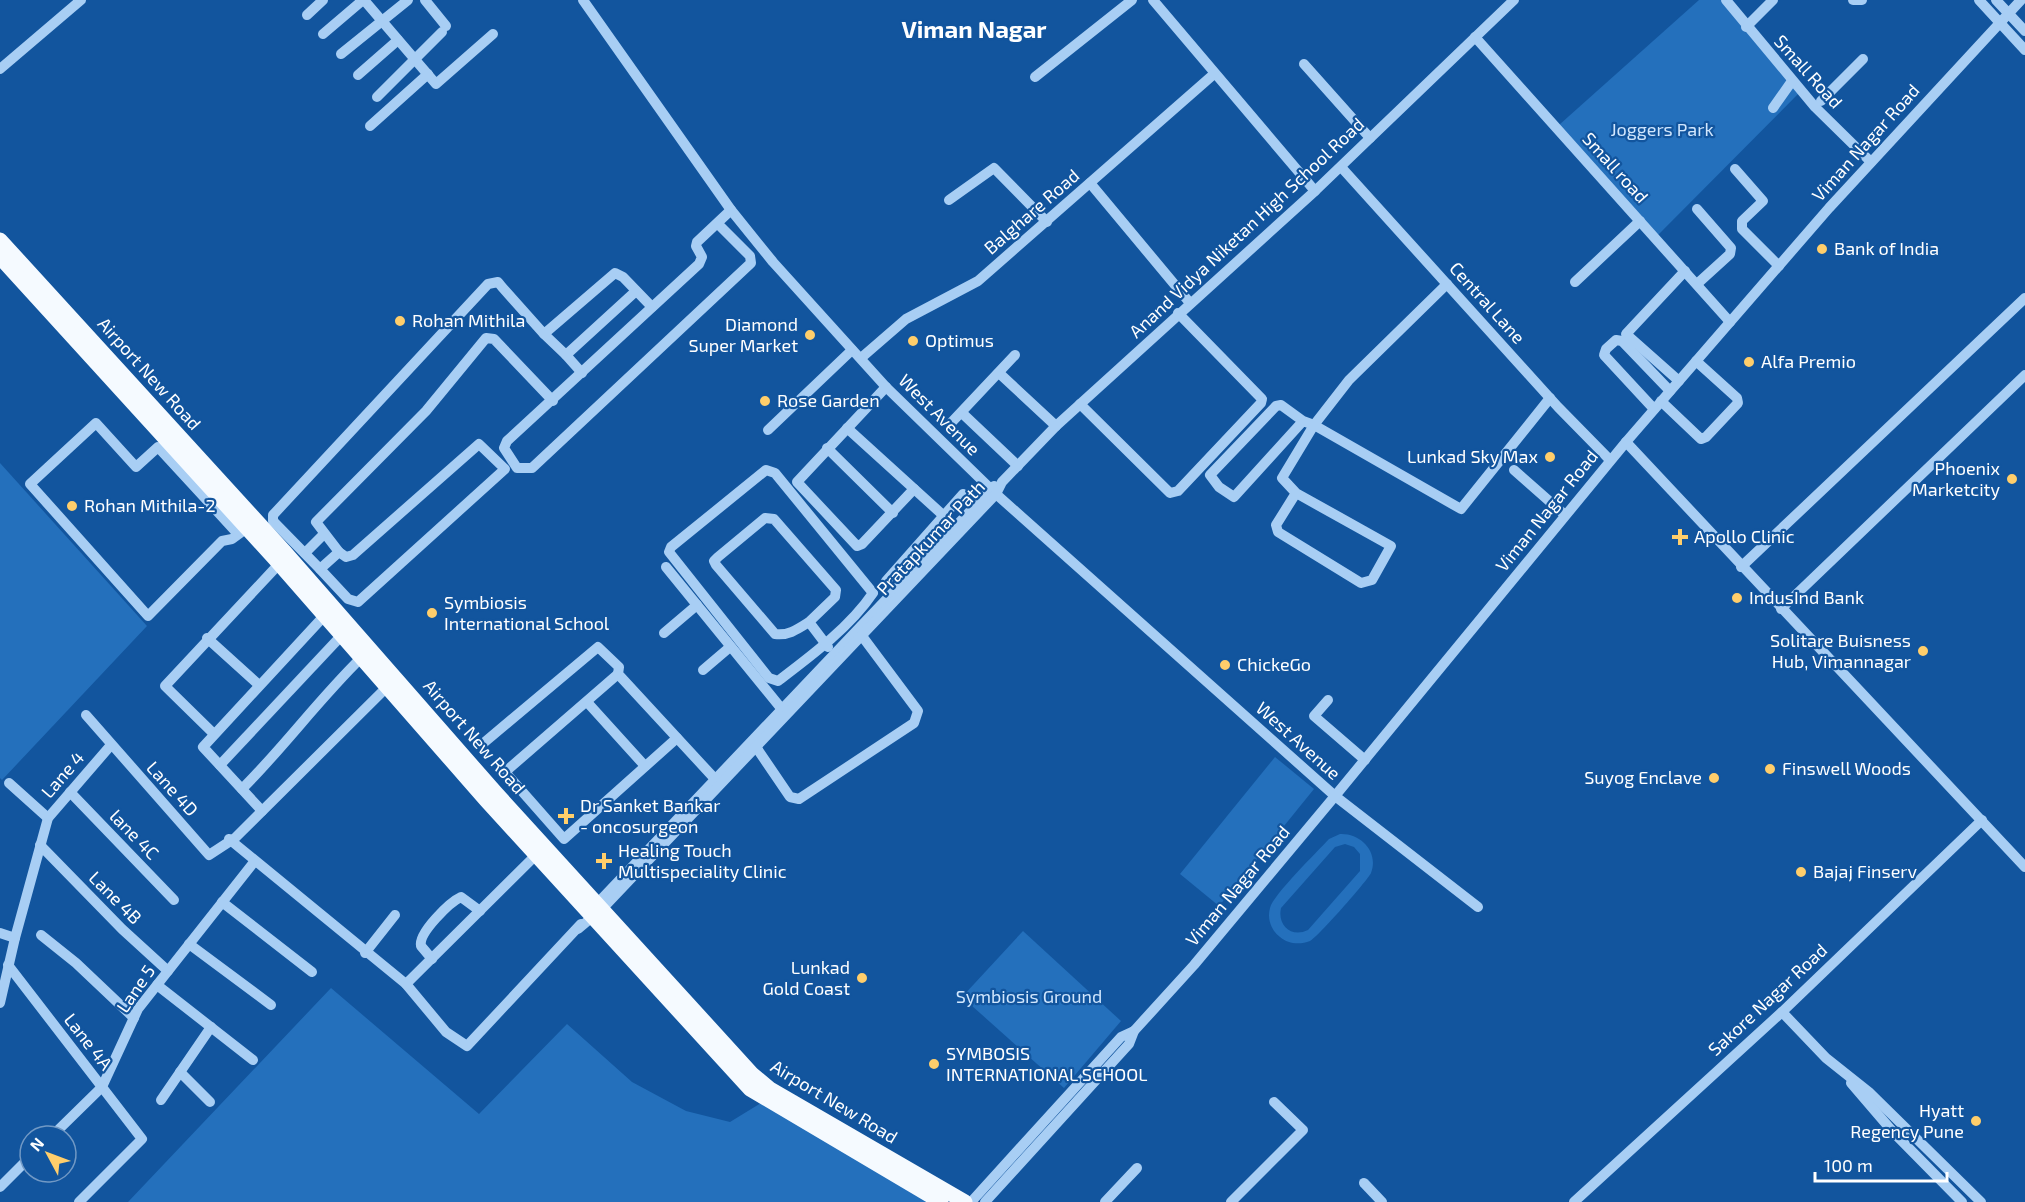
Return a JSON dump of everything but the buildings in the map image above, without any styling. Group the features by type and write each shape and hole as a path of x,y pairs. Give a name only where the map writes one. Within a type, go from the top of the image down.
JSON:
{"main road":[{"name":"Airport New Road","path":"0,240 284,551 750,1089 941,1202"},
{"name":"Airport New Road","path":"0,257 242,531 279,564 537,854 764,1085 965,1202"}],"street":[{"path":"0,69 81,0"},
{"path":"307,15 323,0"},
{"path":"323,34 363,0 436,84 493,34"},
{"path":"341,54 408,0"},
{"path":"377,97 416,61 445,29 425,0"},
{"name":"West Avenue","path":"583,0 731,210 772,262 886,387 993,491 1335,796 1478,907"},
{"path":"1035,77 1132,0"},
{"path":"1153,0 1315,191"},
{"name":"Anand Vidya Niketan High School Road","path":"1002,482 1056,426 1315,191 1514,0"},
{"name":"Small Road","path":"1726,0 1792,81 1871,162"},
{"path":"1746,27 1773,0"},
{"path":"1853,0 1862,0"},
{"path":"1979,0 2025,50"},
{"path":"1996,0 2025,31"},
{"name":"Viman Nagar Road","path":"986,1202 1129,1044 1134,1031 1194,965 1335,796 1610,460 1871,162 2021,0"},
{"name":"Small road","path":"1475,37 1730,322"},
{"path":"358,75 398,40"},
{"path":"1821,101 1863,59"},
{"path":"1304,64 1370,138"},
{"path":"370,126 428,74"},
{"name":"Balghare Road","path":"861,358 906,319 978,281 1214,74"},
{"path":"1773,108 1792,81"},
{"name":"Central Lane","path":"1341,166 1550,398 1610,460"},
{"path":"949,200 994,168 1047,222"},
{"path":"1735,169 1763,201 1742,221 1742,228 1779,266"},
{"path":"1090,183 1190,303"},
{"path":"1697,209 1730,246 1731,251 1697,284"},
{"path":"510,468 504,448 507,441 553,401 702,260 696,244 731,210"},
{"path":"1575,282 1640,221"},
{"path":"553,401 495,339 486,338 426,411 316,522 339,552 346,557 353,555 476,445 482,446 510,468 524,470 532,468 751,263 750,256 717,223"},
{"path":"1679,381 1626,334 1685,271"},
{"path":"544,334 610,275 619,274 652,307"},
{"path":"510,468 358,602 348,599 273,521 273,515 488,284 498,282 582,374"},
{"path":"1296,493 1276,525 1278,532 1361,583 1372,580 1390,546 1296,493 1282,478 1314,425 1349,380 1447,284"},
{"path":"566,355 636,291"},
{"path":"1741,567 1964,359 2025,298"},
{"path":"1080,404 1170,493 1178,490 1261,403 1262,399 1178,313"},
{"path":"1670,391 1622,340 1616,340 1606,349 1604,356 1658,405 1704,439 1738,403 1737,398 1696,361"},
{"path":"768,430 852,350"},
{"path":"950,424 1015,355"},
{"path":"999,373 1056,426"},
{"path":"1781,609 2025,375"},
{"path":"886,387 796,482 853,544 862,544 914,489"},
{"path":"1303,421 1234,497 1219,487 1210,475 1276,406 1281,405 1303,421 1314,425 1461,509 1550,398"},
{"path":"962,412 1018,466"},
{"path":"96,423 136,467 158,447 242,531 232,539 222,541 148,616 30,484 96,423"},
{"path":"847,428 955,526"},
{"path":"1626,442 2025,867"},
{"path":"827,448 892,513"},
{"path":"766,470 775,473 873,593 865,606 824,643 778,681 774,681 669,552 671,547 766,470"},
{"path":"1514,470 1565,514"},
{"name":"Pratapkumar Path","path":"406,984 446,1032 466,1046 700,800 756,747 834,654 888,603 1002,482"},
{"name":"Pratapkumar Path","path":"700,800 715,779 862,636 955,526 993,491"},
{"path":"886,581 963,494"},
{"path":"765,518 774,519 836,590 835,597 808,622 794,631 782,635 775,634 714,561 765,518"},
{"path":"305,553 324,534"},
{"path":"320,569 339,552"},
{"path":"214,734 165,686 207,638 279,564"},
{"path":"666,567 784,712"},
{"path":"664,633 697,605"},
{"path":"262,811 203,747 325,615"},
{"path":"808,622 834,654"},
{"path":"220,765 342,635"},
{"path":"756,747 790,797 799,799 914,723 918,711 862,636"},
{"path":"207,638 259,686"},
{"path":"480,746 596,647 619,667 618,674 505,772 564,839 677,738"},
{"path":"703,670 730,647"},
{"path":"242,789 275,757 318,701 362,657"},
{"path":"618,674 715,779"},
{"path":"230,839 235,838 387,687"},
{"path":"1328,700 1314,716 1365,760"},
{"path":"587,702 645,766"},
{"path":"86,715 111,745"},
{"name":"Lane 4","path":"0,1004 15,938 48,818 111,745"},
{"name":"Lane 4D","path":"111,745 208,855 230,839"},
{"path":"9,783 48,818"},
{"name":"lane 4C","path":"70,792 174,900"},
{"name":"Sakore Nagar Road","path":"1574,1202 1782,1012 1982,820"},
{"path":"230,839 254,862 406,984 537,854"},
{"name":"Lane 4B","path":"40,845 122,929 168,971"},
{"name":"Lane 5","path":"64,1124 102,1087 134,1018 157,985 254,862"},
{"path":"432,959 421,946 422,936 454,901 461,897 480,911"},
{"path":"222,902 312,972"},
{"path":"365,953 395,915"},
{"path":"0,933 15,938"},
{"path":"41,935 76,963 134,1018"},
{"path":"189,944 270,1005"},
{"name":"Lane 4A","path":"9,965 142,1139 79,1202"},
{"path":"157,985 254,1060"},
{"path":"1782,1012 1962,1202"},
{"path":"161,1100 211,1027"},
{"name":"Viman Nagar Road","path":"971,1202 1121,1037 1134,1031"},
{"path":"180,1072 210,1102"},
{"path":"1847,1078 1870,1094 1981,1202"},
{"path":"1236,1200 1303,1130 1274,1101"},
{"path":"1105,1202 1137,1168"},
{"path":"0,1187 18,1169"},
{"path":"1364,1184 1382,1202"}],"green space":[{"name":"Joggers Park","path":"1699,0 1721,0 1801,91 1658,235 1559,125"},
{"path":"0,463 147,626 2,780 0,778"},
{"path":"1275,757 1314,789 1219,906 1180,874"},
{"path":"1340,834 1361,840 1370,851 1373,865 1371,873 1315,937 1302,943 1287,941 1272,928 1269,920 1270,908 1287,884 1329,839","holes":["1345,844 1354,847 1360,854 1360,871 1308,930 1296,932 1287,929 1281,920 1281,908 1335,847"]},
{"name":"Symbiosis Ground","path":"1023,931 1121,1021 1064,1088 962,997"},
{"path":"331,988 479,1114 567,1024 632,1082 686,1111 730,1122 761,1103 932,1202 128,1202"}],"place":[{"name":"Bank of India","path":"1822,249"},
{"name":"Rohan Mithila","path":"400,321"},
{"name":"Diamond Super Market","path":"810,335"},
{"name":"Optimus","path":"913,341"},
{"name":"Alfa Premio","path":"1749,362"},
{"name":"Rose Garden","path":"765,401"},
{"name":"Lunkad Sky Max","path":"1550,457"},
{"name":"Phoenix Marketcity","path":"2012,479"},
{"name":"Rohan Mithila-2","path":"72,506"},
{"name":"Apollo Clinic","path":"1680,537"},
{"name":"IndusInd Bank","path":"1737,598"},
{"name":"Symbiosis International School","path":"432,613"},
{"name":"Solitare Buisness Hub, Vimannagar","path":"1923,651"},
{"name":"ChickeGo","path":"1225,665"},
{"name":"Finswell Woods","path":"1770,769"},
{"name":"Suyog Enclave","path":"1714,778"},
{"name":"Dr Sanket Bankar - oncosurgeon","path":"566,816"},
{"name":"Healing Touch Multispeciality Clinic","path":"604,861"},
{"name":"Bajaj Finserv","path":"1801,872"},
{"name":"Lunkad Gold Coast","path":"862,978"},
{"name":"SYMBOSIS INTERNATIONAL SCHOOL","path":"934,1064"},
{"name":"Hyatt Regency Pune","path":"1976,1121"}],"district":[{"name":"Viman Nagar","path":"974,30"}]}
